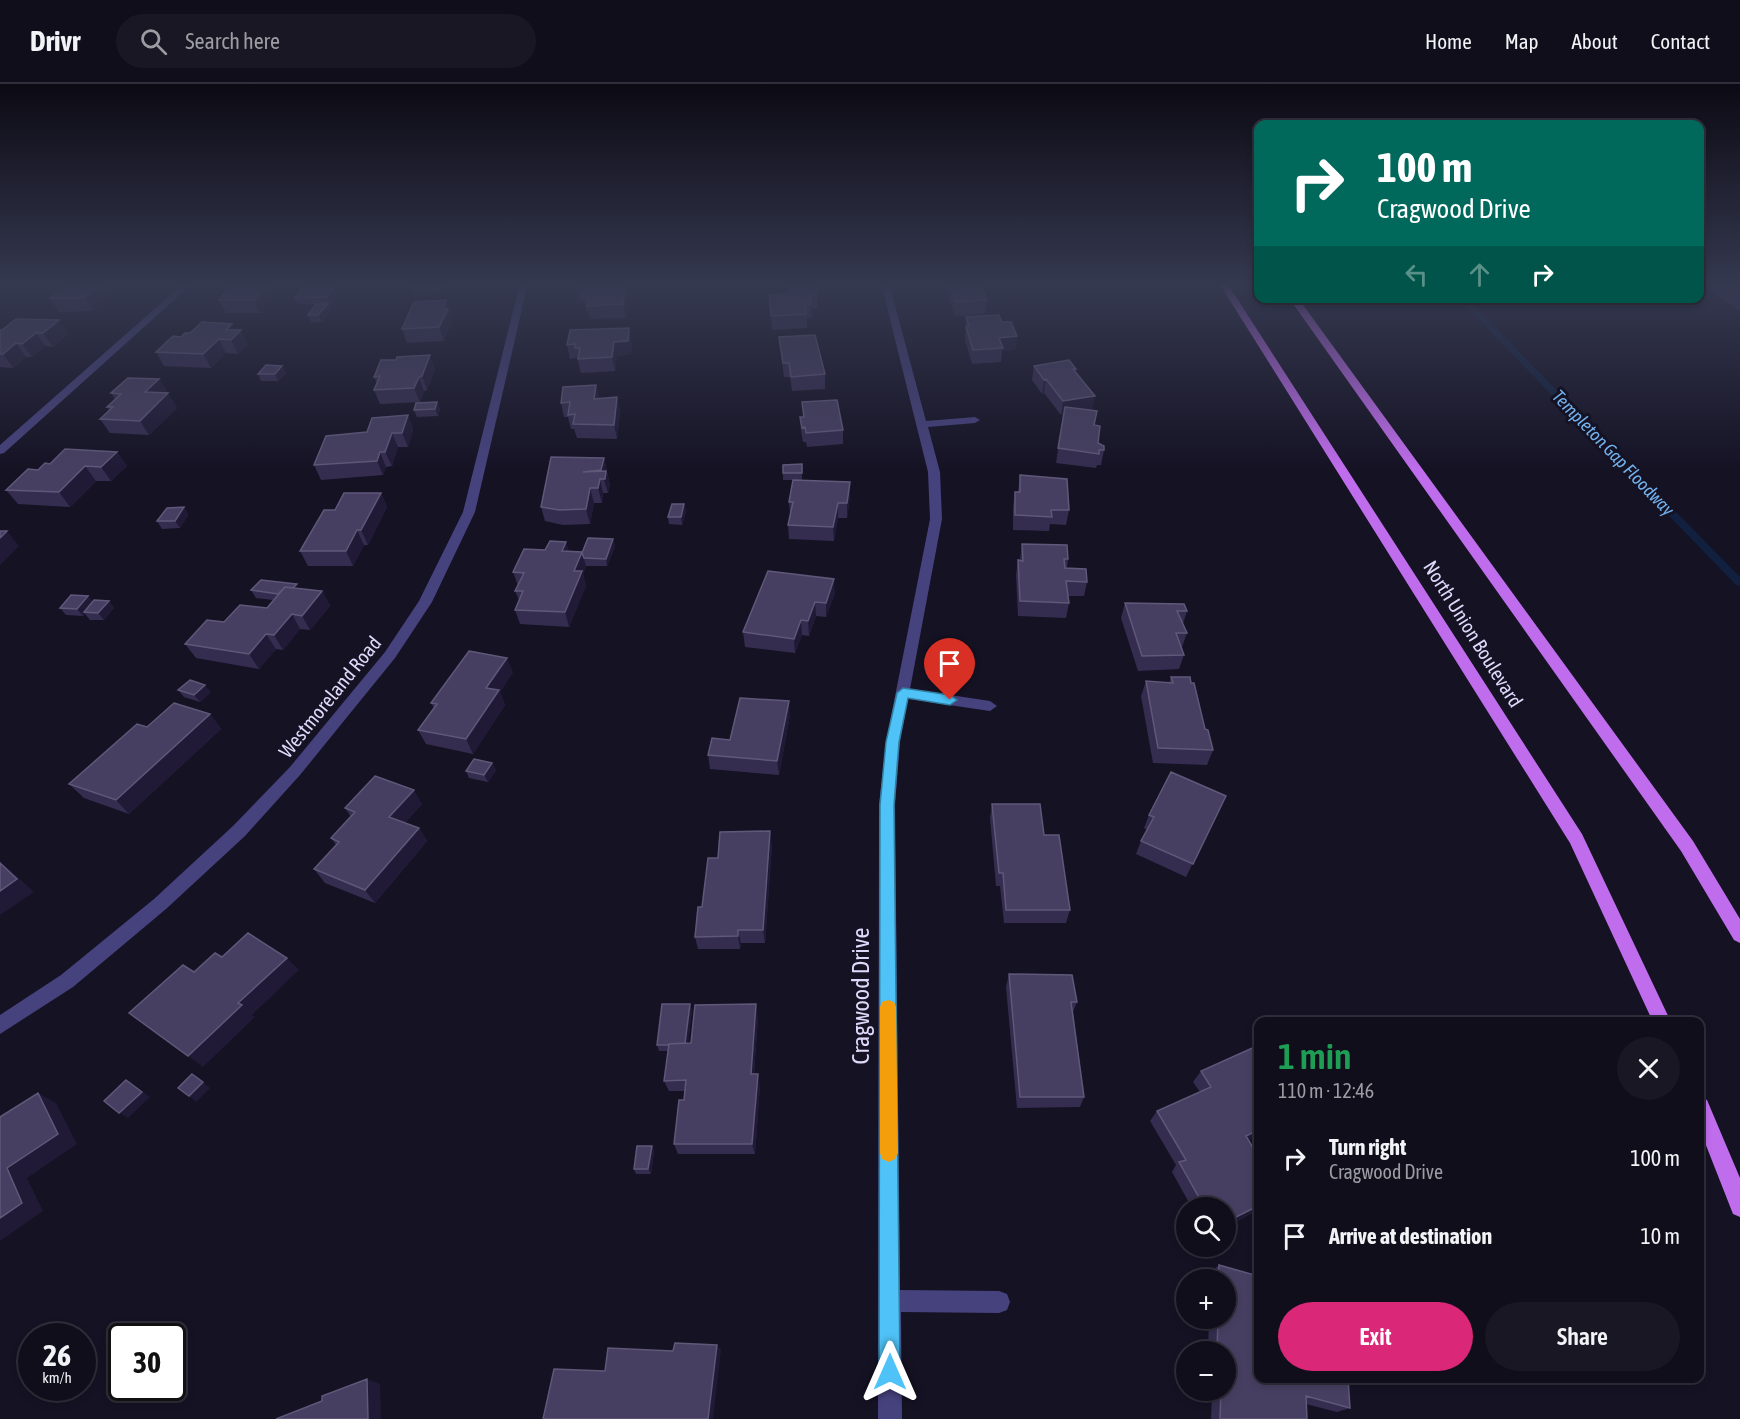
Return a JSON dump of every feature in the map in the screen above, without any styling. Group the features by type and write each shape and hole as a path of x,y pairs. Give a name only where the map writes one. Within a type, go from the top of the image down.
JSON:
{"main road":[{"name":"North Union Boulevard","path":"1263,345 1576,839 1660,1017"},
{"path":"1327,345 1687,846 1740,935"},
{"path":"1704,1117 1740,1207"}],"street":[{"path":"0,451 119,345"},
{"name":"Westmoreland Road","path":"0,1024 67,981 160,904 238,831 296,771 390,655 425,602 469,512 509,345"},
{"name":"Cragwood Drive","path":"890,1419 887,805 893,742 936,519 934,472 902,345"},
{"path":"923,424 975,420"},
{"path":"903,693 990,706"},
{"path":"890,1301 999,1302"}],"building":[{"path":"0,345 13,345 3,354 0,354"},
{"path":"163,345 212,345 203,354 156,352"},
{"path":"575,345 614,345 612,357 578,359 580,348 575,348"},
{"path":"780,345 818,345 825,374 791,377 789,363 783,363"},
{"path":"972,345 1002,345 1003,348 973,350"},
{"path":"430,355 422,376 419,377 414,388 374,390 380,376 374,377 381,360"},
{"path":"1069,360 1076,369 1073,369 1095,396 1063,401 1034,366"},
{"path":"266,365 282,366 275,374 258,374"},
{"path":"128,378 159,379 145,392 168,393 140,421 100,419 113,407 107,407 121,394 111,393"},
{"path":"596,385 594,399 617,397 614,425 573,424 575,414 568,415 570,402 561,403 563,387"},
{"path":"837,400 843,430 806,433 805,427 802,428 800,417 804,417 802,402"},
{"path":"437,402 435,409 414,410 416,403"},
{"path":"1065,407 1097,411 1094,425 1100,426 1098,443 1104,446 1104,450 1099,450 1099,454 1058,448"},
{"path":"408,415 402,433 392,433 385,452 380,452 377,461 314,465 326,436 367,432 372,418"},
{"path":"65,449 117,452 101,467 85,466 59,492 6,490 28,469 38,470 45,463 50,464"},
{"path":"551,457 604,458 601,470 583,472 606,471 605,479 600,479 598,488 590,488 586,509 559,510 541,507"},
{"path":"802,464 802,473 783,473 783,465"},
{"path":"1020,475 1067,479 1069,510 1051,510 1052,517 1015,515 1015,492 1020,492"},
{"path":"793,480 850,482 847,503 838,503 833,527 788,525 793,502 789,502"},
{"path":"344,493 381,493 361,530 357,530 346,551 300,551 324,510 335,510"},
{"path":"672,504 684,504 681,517 668,517"},
{"path":"184,507 175,521 157,521 167,508"},
{"path":"0,531 7,531 0,538"},
{"path":"588,538 613,539 606,559 584,558 582,553"},
{"path":"550,541 566,542 562,551 582,552 574,571 582,571 565,612 515,610 523,591 515,591 524,573 513,572 524,549 545,550"},
{"path":"1022,544 1067,545 1068,559 1064,559 1065,568 1086,569 1087,582 1066,581 1069,603 1020,601 1018,560 1023,561"},
{"path":"768,571 834,579 826,603 815,602 808,621 801,620 794,639 743,632"},
{"path":"261,580 297,584 293,588 285,587 278,594 251,590"},
{"path":"285,587 322,591 302,616 292,614 274,635 266,634 249,654 185,644 207,620 224,622 240,605 267,608"},
{"path":"71,595 88,596 77,609 60,608"},
{"path":"94,600 109,601 98,613 84,612"},
{"path":"1125,603 1184,604 1187,611 1177,611 1187,633 1176,633 1184,655 1142,656"},
{"path":"469,651 507,658 486,688 499,690 466,739 418,730 437,704 431,703"},
{"path":"1171,677 1190,677 1191,683 1194,683 1205,729 1208,730 1213,750 1158,748 1146,681 1173,683"},
{"path":"190,680 205,685 194,695 178,690"},
{"path":"740,698 789,701 777,761 708,755 712,738 730,740"},
{"path":"174,703 210,714 116,800 69,784 137,724 147,727"},
{"path":"474,759 492,763 484,775 466,771"},
{"path":"1171,772 1226,796 1193,864 1141,841 1154,817 1149,815"},
{"path":"375,776 414,790 389,817 419,828 365,890 314,869 339,842 331,838 355,812 345,808"},
{"path":"992,804 1040,804 1044,835 1059,835 1070,910 1006,910 1003,873 999,873"},
{"path":"770,831 763,930 738,930 738,936 695,937 698,907 702,907 708,858 718,858 720,832"},
{"path":"0,863 17,879 0,891"},
{"path":"248,933 287,958 238,1003 242,1005 188,1056 129,1013 183,965 194,972 215,953 222,957"},
{"path":"1009,974 1072,975 1077,1002 1071,1002 1084,1097 1020,1097"},
{"path":"662,1004 690,1004 685,1043 657,1045"},
{"path":"756,1004 751,1074 758,1074 752,1144 674,1144 679,1100 684,1100 686,1080 664,1081 669,1044 691,1043 695,1005"},
{"path":"1254,1047 1254,1132 1246,1136 1254,1149 1254,1208 1236,1217 1236,1197 1199,1197 1179,1162 1186,1160 1157,1111 1211,1087 1201,1071"},
{"path":"192,1074 203,1082 189,1096 178,1088"},
{"path":"126,1080 142,1092 119,1113 104,1101"},
{"path":"38,1093 58,1134 7,1168 22,1203 0,1218 0,1117"},
{"path":"637,1146 652,1146 648,1169 634,1169"},
{"path":"1219,1265 1233,1269 1219,1269"},
{"path":"1236,1270 1254,1275 1254,1383 1348,1383 1350,1408 1306,1396 1307,1419 1220,1419 1221,1401 1236,1401 1236,1341 1217,1341 1218,1329 1236,1329"},
{"path":"675,1343 717,1345 708,1419 543,1419 554,1369 605,1371 608,1348 673,1351"},
{"path":"367,1379 368,1419 276,1419 322,1401 322,1396"}],"waterway":[{"name":"Templeton Gap Floodway","path":"1507,345 1740,583"}],"slow traffic":[{"path":"888,1007 889,1153"}],"route":[{"path":"890,1372 887,805 893,742 903,693 950,700"}]}
